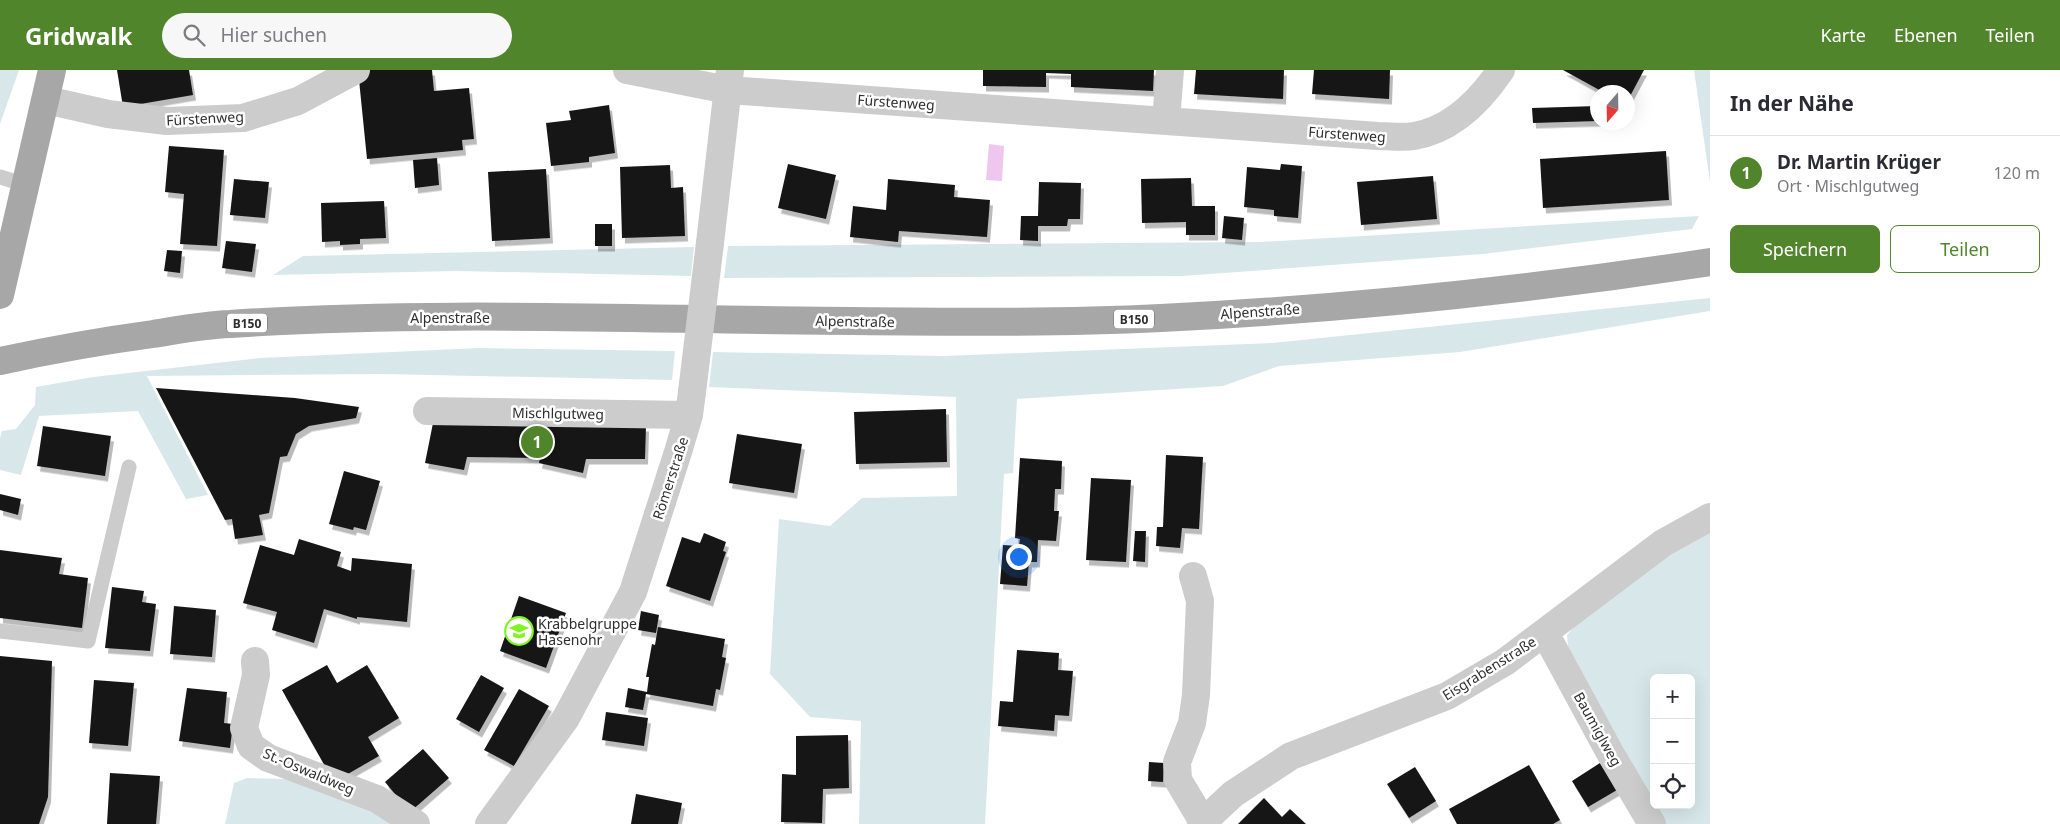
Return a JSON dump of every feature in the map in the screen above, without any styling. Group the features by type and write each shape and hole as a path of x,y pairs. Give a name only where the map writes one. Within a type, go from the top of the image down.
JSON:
{"main road":[{"path":"0,295 52,70"},
{"name":"Alpenstraße","path":"0,361 63,347 225,324 423,317 969,322 1162,318 1382,302 1562,284 1710,262"}],"street":[{"name":"Fürstenweg","path":"46,100 108,114 167,121 243,118 298,102 356,70"},
{"name":"Fürstenweg","path":"627,70 1166,121 1369,136 1412,137 1436,131 1466,112 1501,70"},
{"path":"1166,121 1170,70"},
{"name":"Römerstraße","path":"489,824 566,718 633,592 691,404 729,80"},
{"name":"Mischlgutweg","path":"427,411 691,404"},
{"name":"Eisgrabenstraße","path":"1193,576 1200,600 1196,695 1192,723 1177,762 1178,780 1202,823 1233,794 1290,756 1447,696 1505,662 1663,543 1710,517"},
{"name":"Baumiglweg","path":"1545,633 1652,824"},
{"name":"St.-Oswaldweg","path":"255,661 256,675 244,728 251,746 268,758 377,799 416,824"}],"lane":[{"path":"0,178 26,185"},
{"path":"0,631 88,642 129,467"}],"shaded area":[{"path":"0,70 19,70 0,124"},
{"path":"1694,70 1710,70 1710,182"},
{"path":"989,144 1004,146 1002,181 986,180"},
{"path":"1699,216 1692,229 1483,254 1182,276 724,278 728,246 1260,242"},
{"path":"694,247 691,276 457,271 273,275 303,256"},
{"path":"1710,298 1710,311 1460,352 1279,366 1223,386 1017,399 1013,473 1004,474 985,824 859,824 861,721 810,717 770,674 779,519 830,526 862,498 957,496 956,397 709,387 713,352 944,356 1272,343"},
{"path":"479,348 675,351 672,380 382,374 147,376 208,495 186,499 138,411 39,416 21,475 0,470 0,438 2,431 16,429 35,405 36,387 93,377 260,358"},
{"path":"1710,527 1710,824 1661,824 1653,809 1695,809 1695,674 1650,674 1650,804 1569,657 1567,635 1588,610"},
{"path":"247,778 294,779 371,806 395,824 225,824 234,783"}],"building":[{"path":"117,70 189,70 193,95 123,107"},
{"path":"358,70 432,70 434,91 469,88 474,139 462,140 463,150 367,159"},
{"path":"983,70 1154,70 1153,91 1071,87 1071,74 1046,73 1046,87 983,86"},
{"path":"1196,70 1284,70 1283,99 1194,94"},
{"path":"1314,70 1390,70 1389,99 1312,94"},
{"path":"1563,70 1644,70 1635,87 1635,85 1590,85"},
{"path":"609,105 615,153 589,157 589,162 551,166 546,123 571,120 569,111"},
{"path":"1590,106 1590,121 1533,123 1532,108"},
{"path":"169,146 224,150 217,246 180,244 184,194 165,192"},
{"path":"1666,151 1669,200 1543,208 1540,159"},
{"path":"437,158 439,185 415,188 413,160"},
{"path":"788,164 836,175 826,219 778,208"},
{"path":"1281,164 1302,166 1298,218 1274,216 1274,210 1244,207 1247,167 1280,170"},
{"path":"670,165 671,188 683,187 685,236 622,238 620,167"},
{"path":"546,169 550,238 492,241 488,172"},
{"path":"1433,176 1437,219 1361,225 1357,182"},
{"path":"1191,178 1192,206 1215,206 1215,235 1186,235 1186,222 1142,223 1141,179"},
{"path":"234,179 269,182 265,218 230,215"},
{"path":"888,179 955,185 954,197 990,200 987,237 899,231 898,242 850,237 853,206 886,210"},
{"path":"1039,182 1081,183 1080,219 1068,219 1067,226 1038,226 1038,241 1020,240 1021,216 1038,216"},
{"path":"384,201 386,238 360,239 360,244 340,245 340,241 322,242 321,203"},
{"path":"1224,216 1244,218 1242,240 1222,238"},
{"path":"595,224 612,224 612,246 595,246"},
{"path":"226,241 256,244 252,272 222,268"},
{"path":"167,250 182,251 180,273 164,271"},
{"path":"156,388 295,398 359,407 356,418 309,426 296,434 287,456 280,457 269,513 259,515 263,535 235,539 232,519 225,520"},
{"path":"946,409 947,462 856,464 854,412"},
{"path":"433,423 646,426 645,459 586,459 583,473 539,463 540,458 467,457 464,470 425,463"},
{"path":"43,426 111,436 105,476 37,466"},
{"path":"737,434 802,444 794,493 729,483"},
{"path":"1166,455 1203,457 1199,529 1182,528 1180,548 1156,546 1157,527 1163,527"},
{"path":"1020,458 1062,461 1061,489 1055,489 1054,511 1059,511 1056,541 1038,540 1037,562 1029,562 1027,586 1000,584 1003,545 1019,546 1020,539 1015,538"},
{"path":"344,471 380,481 366,530 354,527 353,530 329,524"},
{"path":"1091,478 1131,480 1126,562 1086,560"},
{"path":"0,494 21,499 18,515 0,510"},
{"path":"1135,531 1146,531 1145,562 1133,561"},
{"path":"704,533 726,542 723,551 726,552 710,601 666,586 682,537 700,543"},
{"path":"299,539 341,552 337,566 351,571 352,558 412,564 407,622 357,617 357,619 324,609 314,643 272,630 277,612 243,603 260,545 294,555"},
{"path":"0,550 62,558 59,574 88,578 82,628 0,618"},
{"path":"112,587 144,591 142,602 156,604 150,651 105,648"},
{"path":"519,596 566,613 546,668 500,651"},
{"path":"174,606 216,610 212,657 170,654"},
{"path":"641,611 659,615 656,633 638,630"},
{"path":"658,627 725,639 722,657 726,658 720,690 716,689 713,706 646,694 643,710 625,707 628,688 647,692 649,677 646,677 652,644 655,645"},
{"path":"1017,650 1059,653 1058,670 1073,671 1069,716 1055,715 1054,731 998,726 1000,701 1013,702"},
{"path":"0,656 52,661 48,797 39,824 0,824"},
{"path":"327,665 337,683 367,665 399,718 368,737 379,756 334,782 282,690"},
{"path":"481,675 504,688 479,732 456,719"},
{"path":"94,680 134,683 128,746 89,743"},
{"path":"187,688 227,692 224,723 233,724 230,748 179,741"},
{"path":"519,689 549,706 514,766 484,750"},
{"path":"606,712 648,718 644,746 602,740"},
{"path":"848,735 849,788 823,789 822,823 781,822 782,774 796,775 796,736"},
{"path":"423,749 449,778 410,812 385,782"},
{"path":"1149,762 1164,763 1163,782 1148,781"},
{"path":"1600,763 1617,790 1588,807 1572,781"},
{"path":"1529,765 1560,820 1553,824 1457,824 1449,809"},
{"path":"1415,767 1436,801 1409,818 1387,784"},
{"path":"110,773 160,776 156,824 107,824"},
{"path":"636,794 682,803 678,824 631,824"},
{"path":"1264,798 1282,817 1290,809 1306,824 1238,824"}],"place":[{"name":"Dr. Martin Krüger","path":"537,442"},
{"name":"Krabbelgruppe Hasenohr","path":"519,631"}]}
